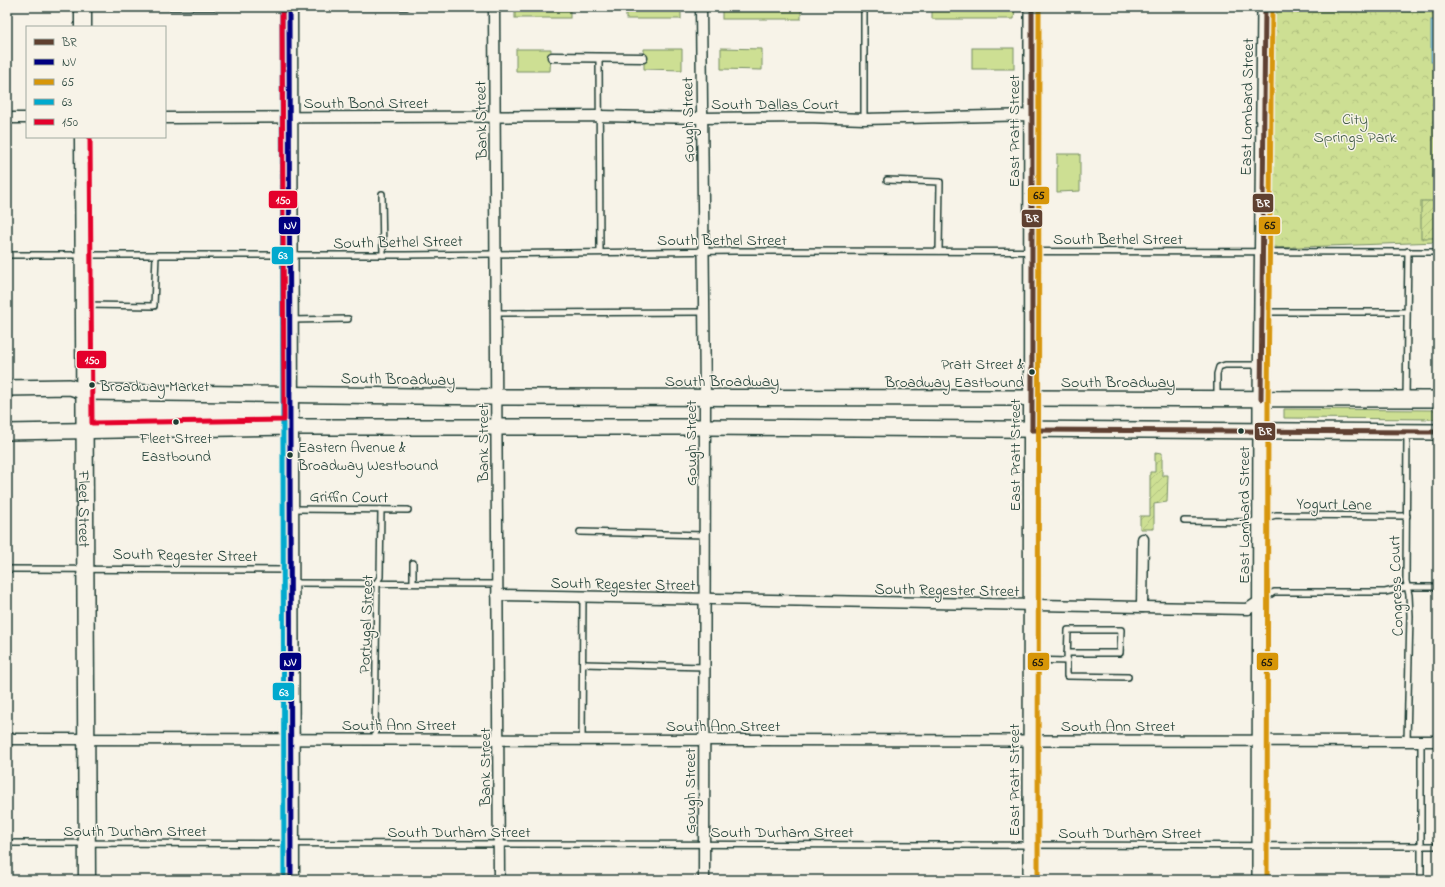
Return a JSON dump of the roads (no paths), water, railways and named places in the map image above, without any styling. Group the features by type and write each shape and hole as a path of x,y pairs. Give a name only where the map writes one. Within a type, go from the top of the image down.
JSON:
{"main road":[{"path":"83,7 83,26"},
{"path":"289,7 291,880"},
{"name":"East Pratt Street","path":"1031,880 1032,7"},
{"name":"East Lombard Street","path":"1260,880 1261,399 1265,7"},
{"name":"Fleet Street","path":"83,138 87,880"},
{"name":"South Broadway","path":"7,388 70,387 85,392 497,397 1438,399"},
{"path":"7,432 291,427 705,426 1032,430 1438,432"}],"street":[{"name":"Bank Street","path":"494,7 500,880"},
{"name":"Gough Street","path":"701,7 703,252 705,312 704,880"},
{"path":"552,57 643,58"},
{"name":"South Dallas Court","path":"495,116 702,118 807,116 864,119 1032,115"},
{"name":"South Bond Street","path":"166,118 495,116"},
{"path":"7,118 26,118"},
{"path":"1142,607 1143,539"},
{"name":"South Regester Street","path":"497,595 1248,609 1260,601"},
{"name":"South Ann Street","path":"7,739 1031,741 1260,739 1438,741"}],"lane":[{"path":"83,7 406,7"},
{"path":"864,7 864,119"},
{"path":"599,57 600,252"},
{"path":"887,180 940,182 939,251"},
{"path":"382,194 383,255"},
{"name":"South Bethel Street","path":"7,255 383,255 600,252 939,251 1438,252"},
{"path":"1406,399 1408,251"},
{"path":"84,305 154,306 156,255"},
{"path":"497,313 705,312"},
{"path":"1262,312 1407,312"},
{"path":"290,320 348,319"},
{"path":"1217,399 1217,374 1219,367 1225,365 1262,365"},
{"name":"Congress Court","path":"1407,432 1407,586 1410,616 1407,741"},
{"name":"Griffin Court","path":"291,509 408,510"},
{"name":"Portugal Street","path":"375,739 376,582 380,577 381,510"},
{"name":"Yogurt Lane","path":"1184,521 1251,522 1276,515 1406,516"},
{"path":"580,532 705,535"},
{"path":"414,563 414,583"},
{"name":"South Regester Street","path":"7,569 86,568 376,582 497,584"},
{"name":"South Regester Street","path":"1260,601 1274,592 1385,592 1407,586 1438,586"},
{"path":"582,740 583,597"},
{"path":"1067,653 1120,653 1121,630 1068,630 1067,653 1067,676 1128,677"},
{"path":"1031,660 1067,661"},
{"path":"582,664 705,667"},
{"path":"1421,741 1421,880"},
{"name":"South Durham Street","path":"7,842 291,844 499,843 689,845 704,843 1438,846"}],"water":[{"path":"1431,20 1438,20 1438,62 1431,62"}],"place":[{"name":"Pratt Street & Broadway Eastbound","path":"1032,372"},
{"name":"Broadway Market","path":"92,385"},
{"name":"Fleet Street Eastbound","path":"176,422"},
{"name":"Eastern Avenue & Broadway Westbound","path":"290,455"}],"park label":[{"name":"City Springs Park","path":"1355,127"}]}
